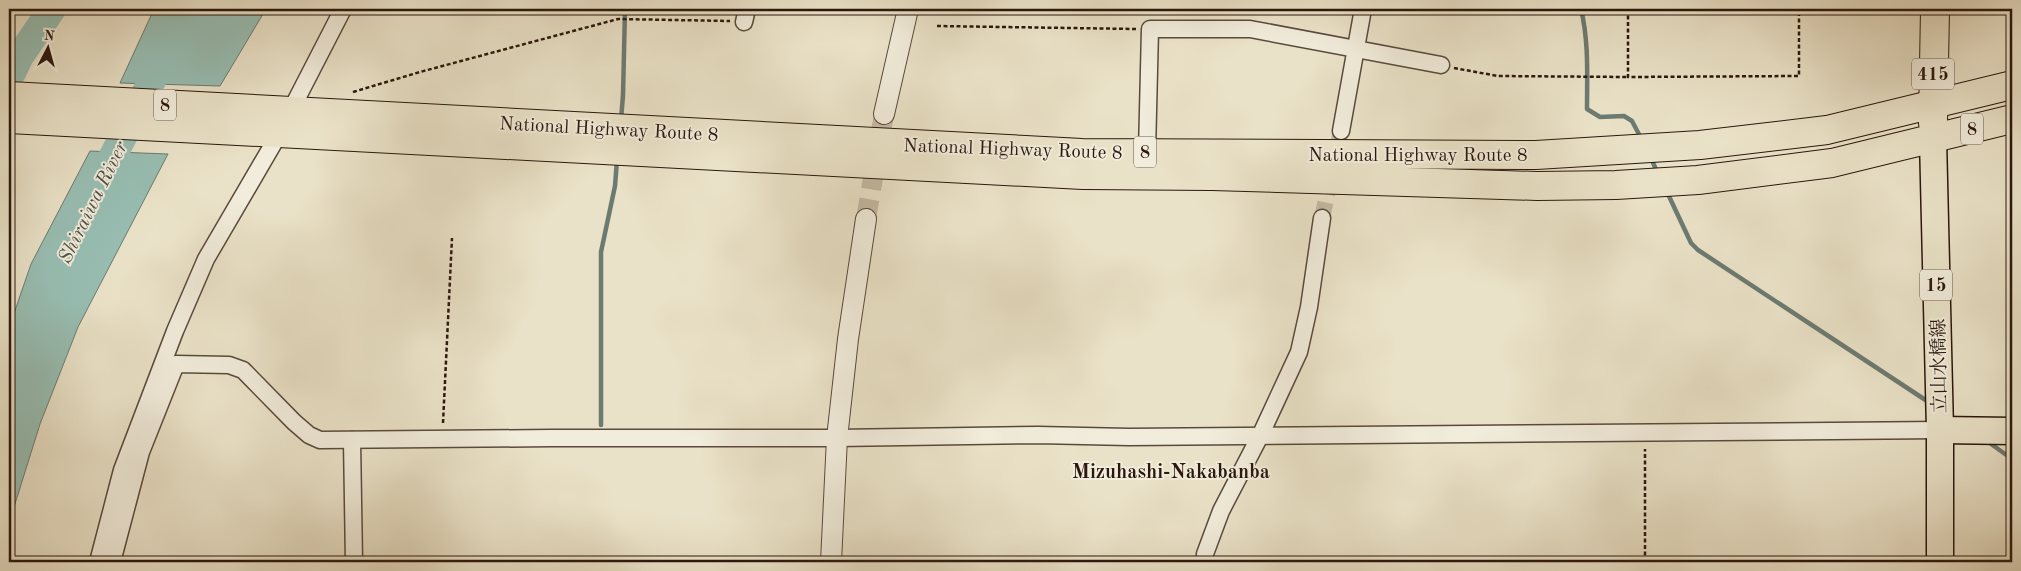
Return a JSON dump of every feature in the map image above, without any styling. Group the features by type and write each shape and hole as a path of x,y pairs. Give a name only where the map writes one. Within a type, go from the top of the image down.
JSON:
{"highway":[{"name":"415","path":"1933,140 1932,106 1935,9"},
{"name":"National Highway Route 8","path":"9,120 278,122 343,114 1082,152 1536,155 1690,146 1827,130 2012,85"},
{"name":"National Highway Route 8","path":"9,96 278,122 1084,175 1212,176 1537,186 1616,185 1698,180 1832,163 1933,140 2012,119"}],"main road":[{"name":"立山水橋線","path":"1933,140 1940,430 1940,562"},
{"path":"1940,430 2012,432"}],"street":[{"path":"98,562 122,470 138,424 206,259 278,122 343,9"},
{"path":"884,114 908,9"},
{"path":"1341,130 1363,9"},
{"path":"1147,152 1150,29 1250,29 1441,66"},
{"path":"1205,562 1221,511 1261,434 1299,352 1309,307 1322,218"},
{"path":"831,562 837,438 848,339 866,219"},
{"path":"112,562 141,452 176,364 229,365 243,370 294,422 309,435 320,440 1940,430"},
{"path":"352,440 354,562"}],"path":[{"path":"1628,9 1628,77"},
{"path":"1441,66 1498,76 1799,76 1799,9"},
{"path":"343,114 351,93 420,72 618,19 745,15"},
{"path":"937,26 1150,29"},
{"path":"442,440 452,238"},
{"path":"1645,432 1645,562"}],"water":[{"path":"154,9 266,9 220,86 120,83"},
{"path":"90,151 168,154 78,327 40,424 9,523 9,328 31,264"}],"waterway":[{"path":"9,79 20,56 52,9"},
{"name":"Shiraiwa River","path":"98,185 189,9"},
{"path":"621,120 625,9"},
{"path":"1581,9 1586,46 1587,109 1600,117 1624,116 1632,121 1642,140"},
{"path":"1651,158 1658,174"},
{"path":"601,425 601,252 615,186 617,160"},
{"path":"1667,192 1691,243 1698,250 1930,403"},
{"path":"1987,441 2012,459"}],"tunnel":[{"path":"866,219 884,114"},
{"path":"1322,218 1341,131"}],"district":[{"name":"Mizuhashi-Nakabanba","path":"1171,471"}]}
